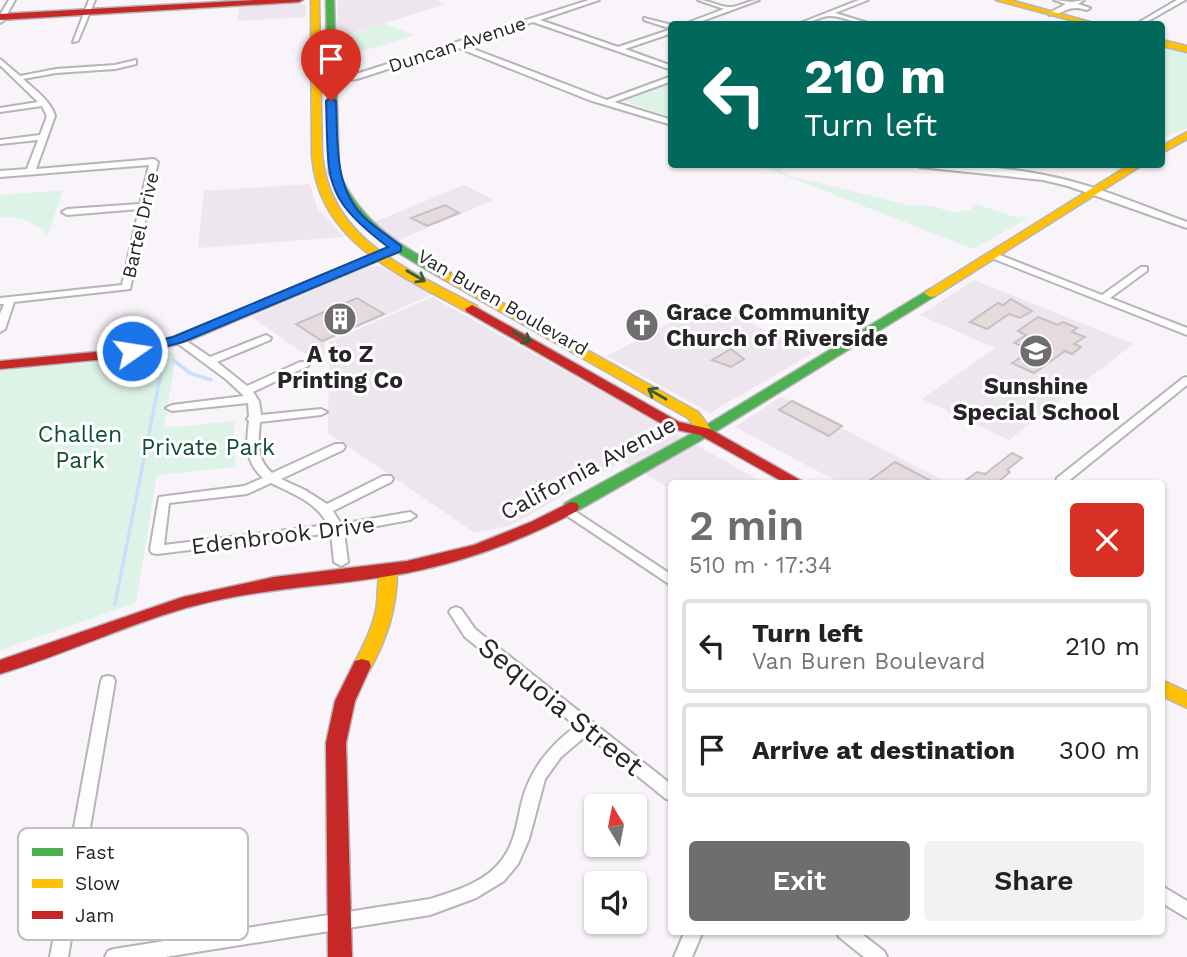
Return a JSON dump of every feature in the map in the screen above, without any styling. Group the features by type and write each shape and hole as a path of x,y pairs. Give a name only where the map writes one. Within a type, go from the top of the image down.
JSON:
{"main road":[{"path":"1,19 89,6 299,0"},
{"name":"Van Buren Boulevard","path":"314,0 335,176 344,200 370,229 397,248 694,415 705,432"},
{"name":"Van Buren Boulevard","path":"330,0 317,152 319,182 331,209 355,237 380,255 674,425 705,432 792,480"},
{"path":"1000,0 1054,7 1084,20"},
{"path":"1165,44 1187,49"},
{"path":"1165,146 1187,135"},
{"path":"317,152 324,153 328,170 335,176"},
{"name":"California Avenue","path":"0,667 183,603 274,583 388,571 479,549 537,526 705,432 1132,168"},
{"path":"331,209 344,211 358,225 370,229"},
{"path":"0,365 117,354 178,340 397,248"},
{"path":"340,957 336,762 339,723 346,695 384,626 390,604 388,571"},
{"path":"1165,689 1187,701"}],"street":[{"path":"1,19 12,0"},
{"name":"Duncan Avenue","path":"324,80 354,77 596,0"},
{"path":"701,0 730,9"},
{"path":"697,21 756,0"},
{"path":"810,21 865,0"},
{"path":"1054,7 1081,0"},
{"path":"1145,21 1182,0"},
{"path":"1054,7 1072,4"},
{"path":"1072,4 1084,20"},
{"path":"75,41 89,6"},
{"path":"830,14 855,21"},
{"path":"646,19 668,27"},
{"path":"534,20 668,67"},
{"path":"618,49 668,30"},
{"path":"457,45 606,103 668,122"},
{"path":"0,61 45,103 51,116 31,171 0,174"},
{"path":"19,78 56,71 115,67 133,62"},
{"path":"606,103 668,80"},
{"path":"0,110 45,103"},
{"path":"0,142 44,137"},
{"name":"Bartel Drive","path":"5,301 125,287 154,162 31,171"},
{"path":"958,168 1043,177 1187,225"},
{"path":"67,212 144,206"},
{"path":"992,255 1187,332"},
{"path":"1104,299 1144,269"},
{"path":"0,329 5,301"},
{"path":"208,362 266,338"},
{"path":"178,340 249,395 253,419 250,440 261,470 315,500 326,510 338,529 341,562"},
{"path":"172,408 249,395 304,364"},
{"path":"1061,480 1187,380"},
{"path":"253,419 321,412"},
{"path":"273,479 339,447"},
{"name":"Edenbrook Drive","path":"273,479 247,490 163,500 157,550 391,522 410,516"},
{"path":"326,510 387,479"},
{"path":"566,510 668,578"},
{"name":"Sequoia Street","path":"456,612 470,633 668,791"},
{"path":"82,828 108,681"},
{"path":"248,935 429,907 461,898 489,882 506,868 524,832 534,786 544,768 562,745 586,727"},
{"path":"1165,896 1187,910"},
{"path":"683,957 692,935"},
{"path":"850,935 878,957"},
{"path":"114,957 220,940"}],"shaded area":[{"path":"338,0 436,0 446,4 337,38"},
{"path":"297,3 306,5 306,17 237,21 239,7"},
{"path":"310,184 317,208 344,237 198,248 204,191"},
{"path":"464,185 494,200 394,242 372,223"},
{"path":"379,266 433,294 325,342 323,367 252,317 367,267"},
{"path":"974,280 1133,344 1009,440 922,399 995,348 920,315"},
{"path":"432,297 759,480 668,480 668,488 623,461 512,525 475,533 328,433 329,342"},
{"path":"708,303 813,353 710,413 607,356"},
{"path":"780,397 942,480 834,480 735,427"}],"green space":[{"path":"384,24 415,35 337,59 337,38"},
{"path":"1165,47 1187,52 1187,128 1165,137"},
{"path":"668,85 668,117 627,102"},
{"path":"767,168 782,168 781,171 790,176 908,205 931,206 956,213 970,210 977,204 1011,216 1028,218 973,249"},
{"path":"63,190 48,235 26,220 0,217 0,195"},
{"name":"Challen Park","path":"167,350 176,356 164,428 235,421 233,442 236,467 157,475 136,603 0,650 0,371 134,359"}],"building":[{"path":"445,205 459,213 427,226 411,218"},
{"name":"A to Z Printing Co","path":"357,298 384,314 322,341 296,324"},
{"path":"1011,299 1032,311 1020,318 1009,314 987,329 970,322 998,303 1003,305"},
{"path":"1038,317 1058,325 1063,322 1077,328 1072,332 1085,337 1074,344 1081,347 1072,354 1065,351 1034,373 1012,363 1026,354 1022,351 1027,348 1014,343 1026,335 1018,331"},
{"path":"731,349 744,359 731,367 712,360"},
{"path":"792,401 842,426 829,436 779,410"},
{"path":"1012,453 1022,458 1007,470 1010,472 1000,480 966,480 977,472 985,474"},
{"path":"895,462 929,480 870,480"}],"waterway":[{"path":"115,604 164,358"},
{"path":"173,360 190,373 211,380"}],"traffic: fast":[{"path":"330,0 334,173 342,192 353,208 380,235 447,276"},
{"path":"571,507 705,432 930,293"}],"traffic: slow":[{"path":"315,0 317,155 320,179 328,202 355,237 373,251 412,277 472,309"},
{"path":"1000,0 1081,21"},
{"path":"1165,44 1187,49"},
{"path":"1165,148 1187,135"},
{"path":"930,293 1133,168"},
{"path":"447,276 693,415 705,432"},
{"path":"362,666 382,620 387,597 388,571"},
{"path":"1165,689 1187,701"}],"traffic: jam":[{"path":"0,17 299,0"},
{"path":"0,365 117,354 178,340 397,248"},
{"path":"472,309 674,425 705,432 792,480"},
{"path":"0,667 183,603 274,583 407,567 479,549 537,526 571,507"},
{"path":"340,957 336,743 345,701 362,666"}],"place":[{"name":"A to Z Printing Co","path":"340,319"},
{"name":"Grace Community Church of Riverside","path":"642,325"},
{"name":"Sunshine Special School","path":"1036,351"}],"route":[{"path":"132,351 178,340 397,248 376,234 344,200 334,173 331,101"}],"park label":[{"name":"Private Park","path":"208,447"}]}
